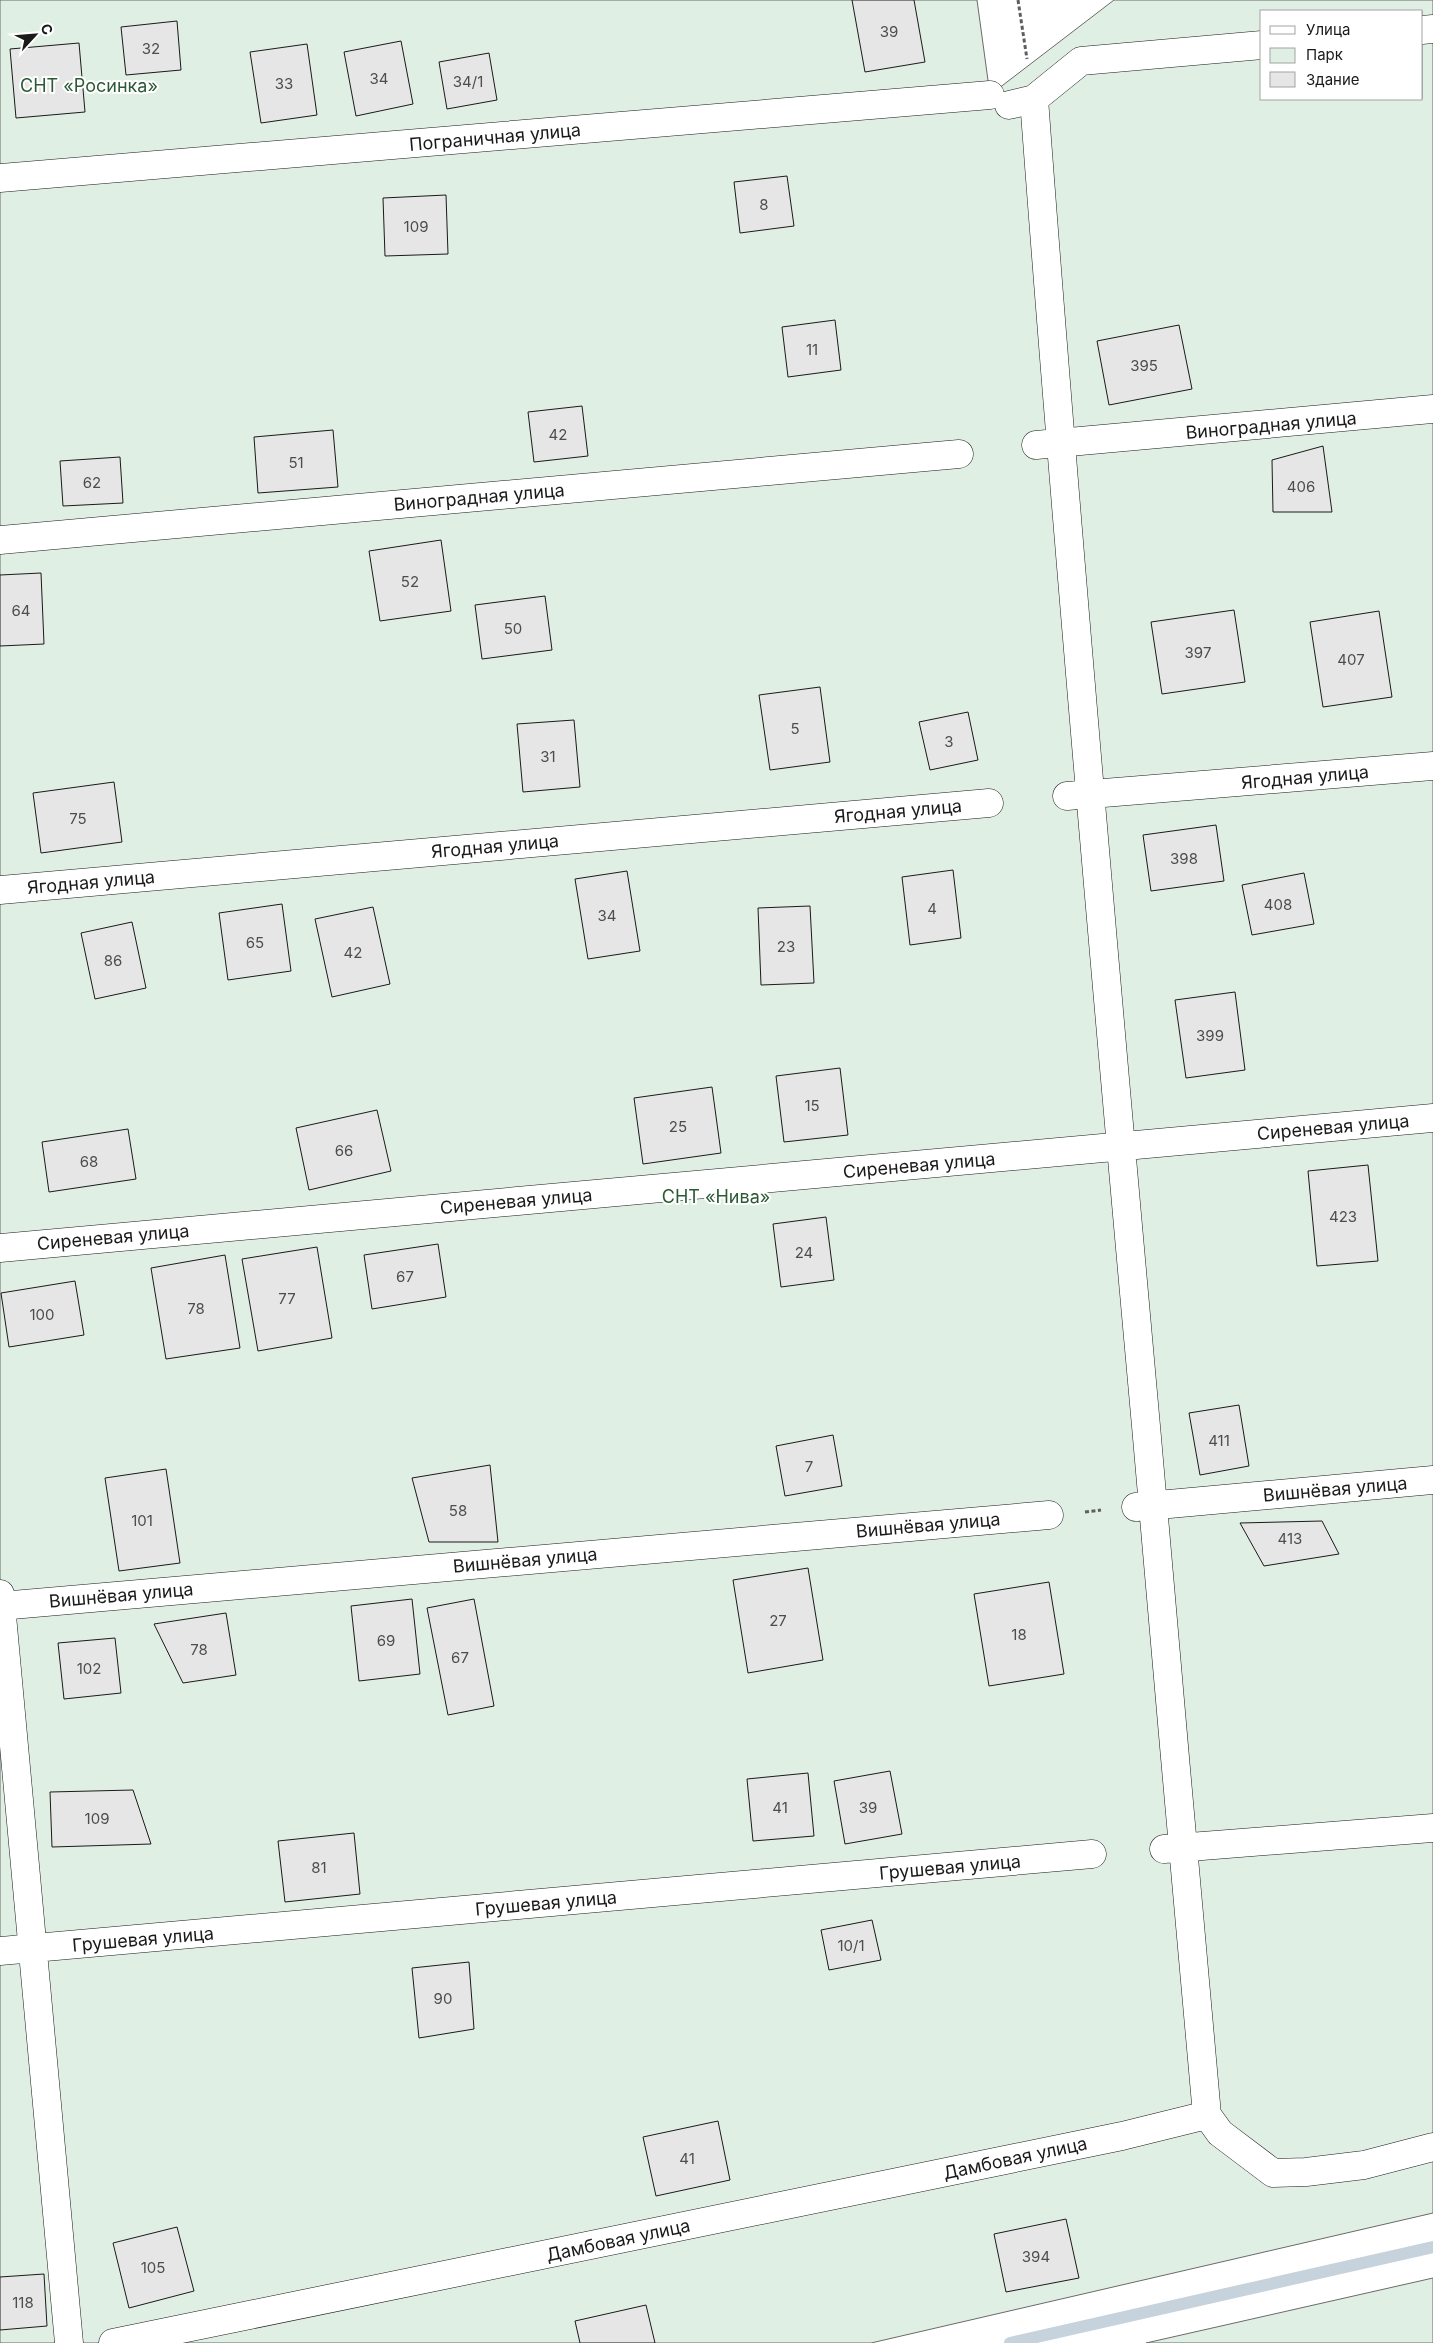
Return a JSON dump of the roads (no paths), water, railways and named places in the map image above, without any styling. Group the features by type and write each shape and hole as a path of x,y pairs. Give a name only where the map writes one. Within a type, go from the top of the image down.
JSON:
{"street":[{"path":"1260,45 1081,61 1011,100 1048,444 1078,795 1121,1146 1144,1506 1173,1848 1207,2115 1220,2133 1273,2173 1306,2172 1364,2165 1433,2147"},
{"name":"Пограничная улица","path":"0,178 1011,100"},
{"name":"Виноградная улица","path":"1048,444 1109,440 1433,409"},
{"name":"Виноградная улица","path":"0,540 959,454"},
{"name":"Ягодная улица","path":"1078,795 1433,766"},
{"name":"Ягодная улица","path":"0,890 990,803"},
{"name":"Сиреневая улица","path":"0,1248 1433,1118"},
{"name":"Вишнёвая улица","path":"1144,1506 1433,1480"},
{"name":"Вишнёвая улица","path":"0,1602 1050,1515"},
{"path":"0,1602 68,2343"},
{"path":"1173,1848 1433,1828"},
{"name":"Грушевая улица","path":"0,1951 1092,1854"},
{"name":"Дамбовая улица","path":"113,2343 1122,2136 1207,2115"}],"waterway":[{"path":"1010,2343 1433,2247"}],"park label":[{"name":"СНТ «Росинка»","path":"89,85"},
{"name":"СНТ «Нива»","path":"716,1196"}]}
